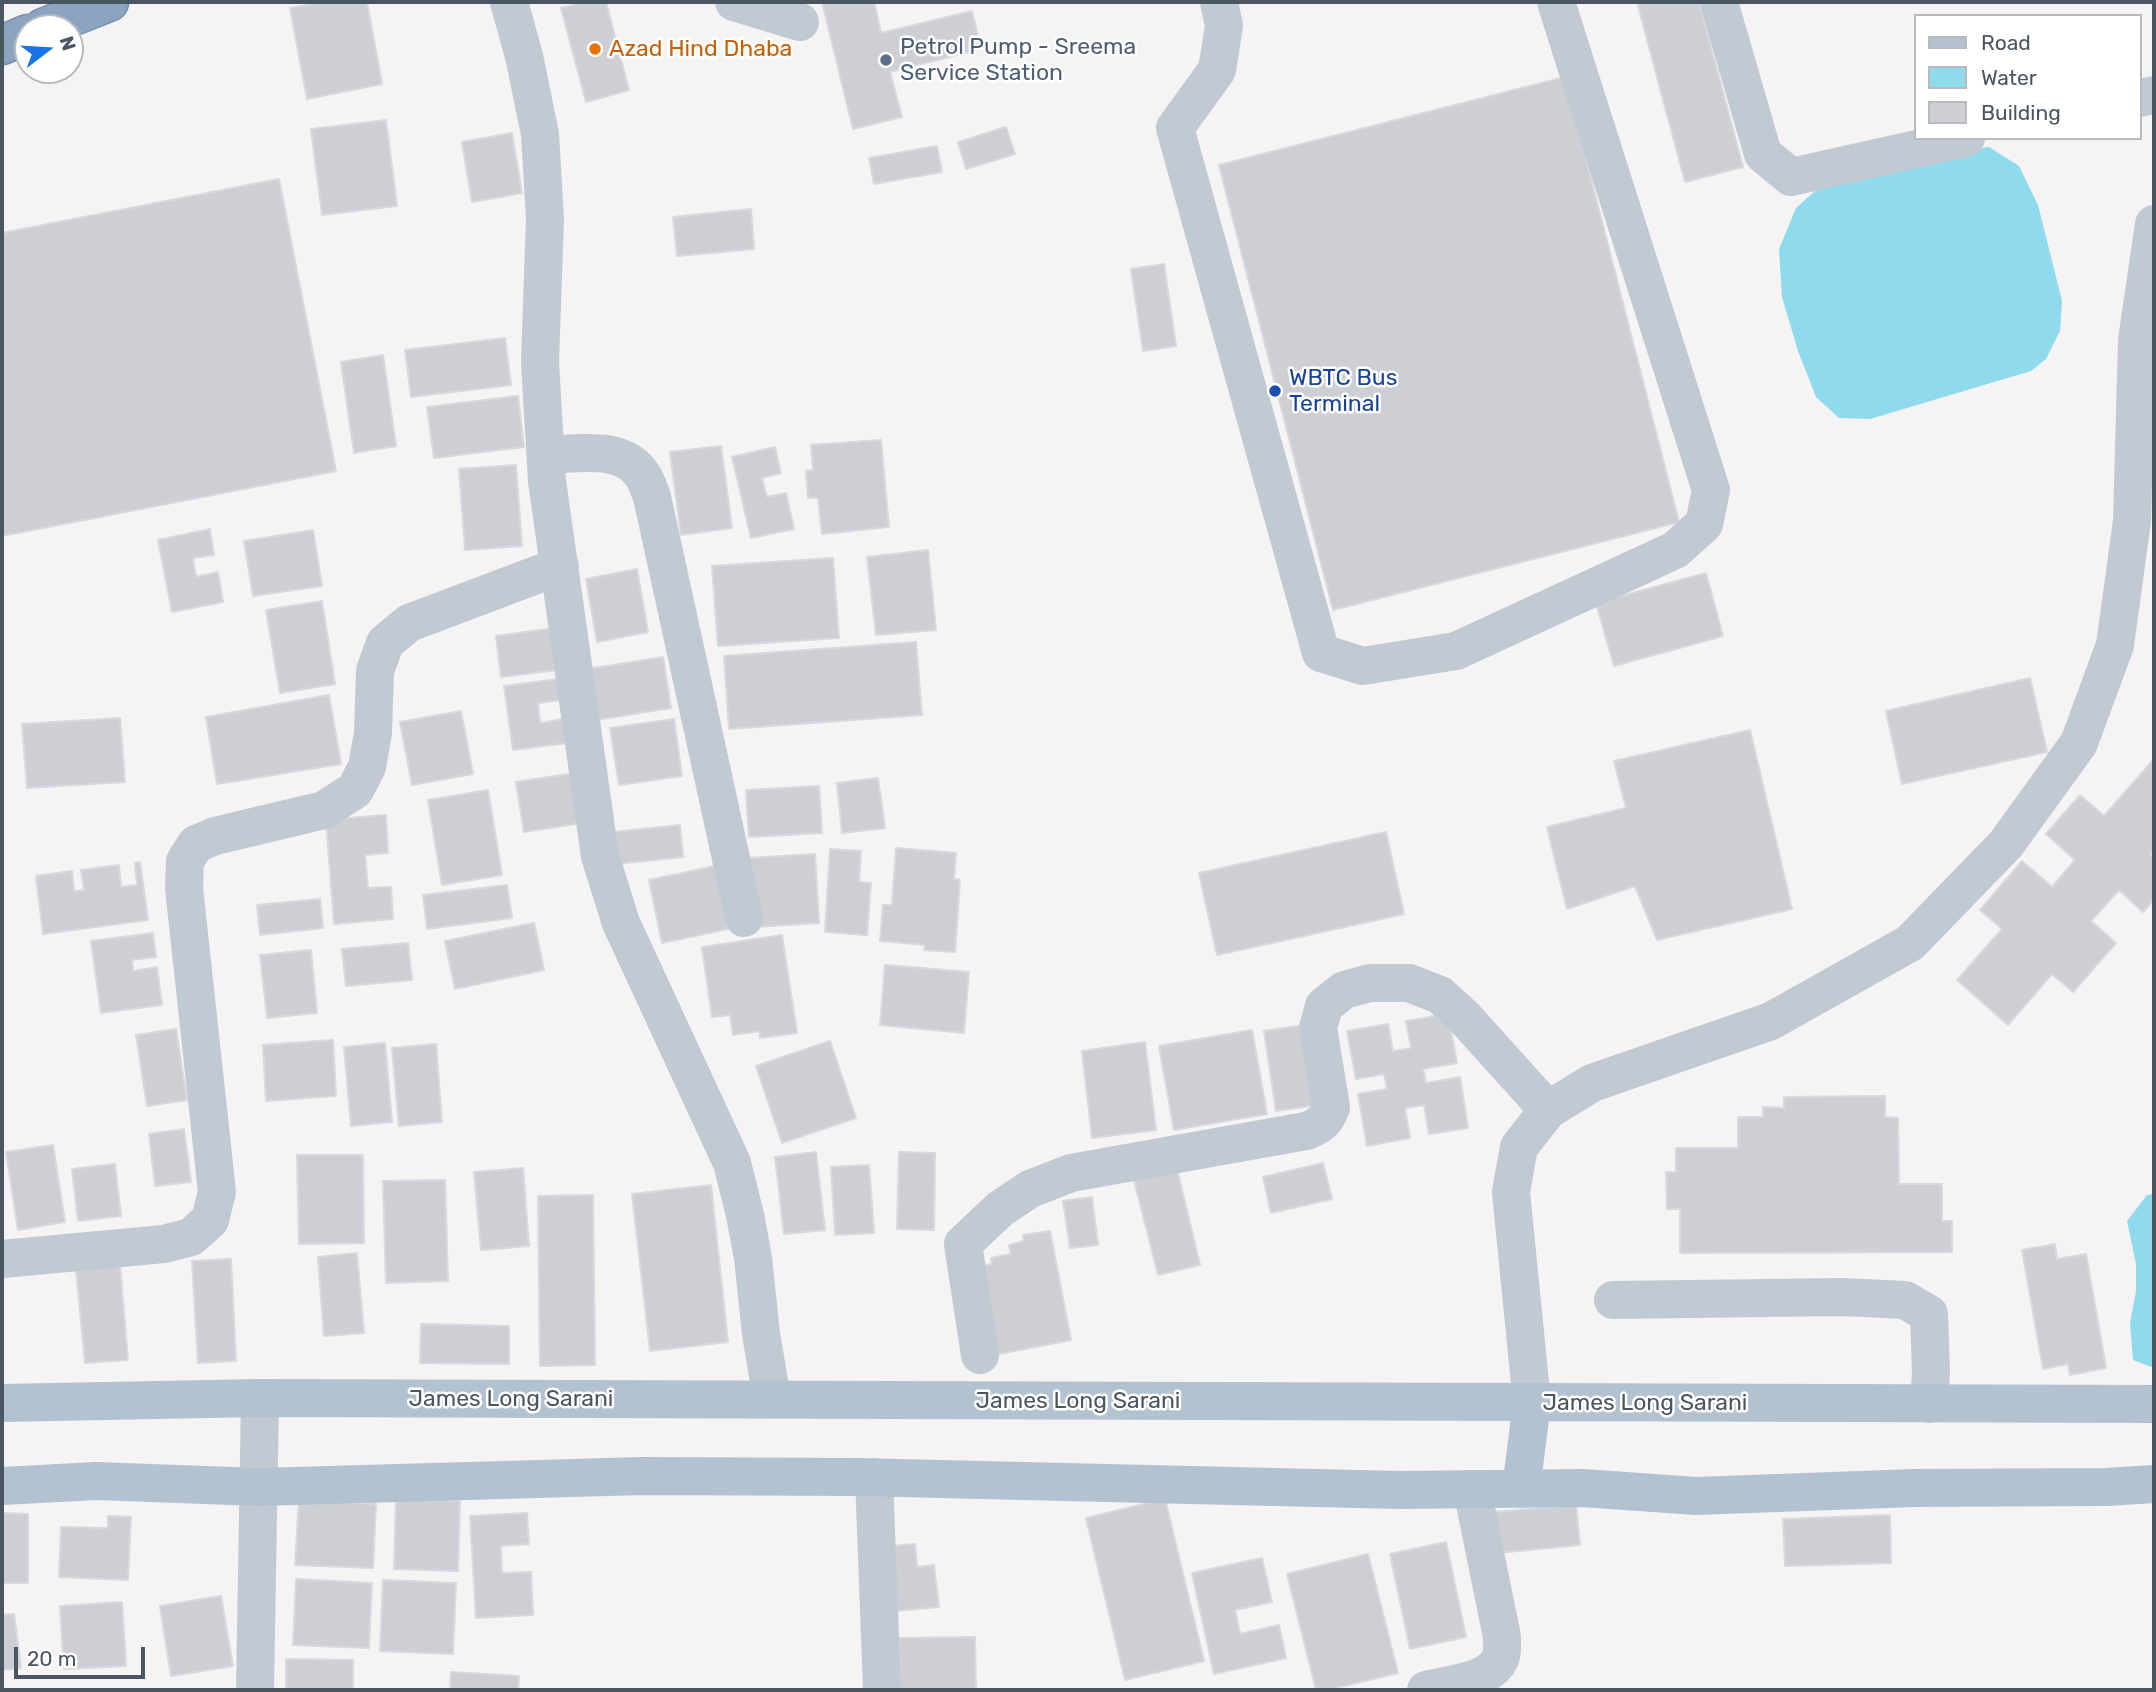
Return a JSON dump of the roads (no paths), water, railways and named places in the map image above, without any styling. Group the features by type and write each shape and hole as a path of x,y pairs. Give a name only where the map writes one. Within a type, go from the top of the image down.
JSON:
{"highway":[{"path":"78,14 108,2"}],"main road":[{"name":"James Long Sarani","path":"2,1403 260,1398 2154,1404"},
{"path":"1521,1489 1532,1403"},
{"path":"2,1486 96,1481 259,1487 642,1476 874,1477 1399,1490 1583,1488 1696,1496 1914,1488 2106,1487 2154,1484"}],"street":[{"path":"509,2 524,56 540,134 545,219 540,362 547,481 600,856 621,923 732,1163 753,1258 761,1334 772,1399"},
{"path":"734,2 800,22"},
{"path":"1219,2 1224,26 1217,69 1175,128 1321,653 1363,666 1457,651 1675,550 1704,524 1711,490 1556,2"},
{"path":"1719,2 1763,154 1791,177 1957,140"},
{"path":"1532,1403 1511,1192 1519,1147 1548,1110 1592,1083 1772,1021 1910,943 2006,844 2079,743 2115,645 2132,521 2137,340 2154,224"},
{"path":"546,455 606,453 626,459 643,476 652,497 744,918"},
{"path":"2,1259 164,1244 191,1237 210,1220 217,1192 184,888 185,861 196,844 215,836 324,810 355,790 367,768 373,733 376,671 384,643 409,623 560,566"},
{"path":"980,1355 962,1244 1000,1209 1030,1189 1071,1173 1316,1127 1326,1119 1331,1107 1318,1028 1324,1006 1344,990 1370,983 1409,983 1440,995 1464,1017 1548,1110"},
{"path":"1613,1300 1842,1297 1905,1300 1929,1314 1929,1404"},
{"path":"255,1690 260,1398"},
{"path":"874,1477 882,1690"},
{"path":"1426,1690 1479,1677 1494,1669 1502,1656 1502,1637 1472,1489"}],"water":[{"path":"1989,147 2019,166 2038,205 2062,301 2060,331 2046,359 2031,371 1870,419 1839,418 1816,397 1798,351 1782,297 1779,249 1796,208 1824,183 1938,153"},
{"path":"2154,1194 2154,1368 2133,1360 2130,1323 2136,1291 2136,1264 2127,1221 2147,1195"}],"place":[{"name":"Azad Hind Dhaba","path":"595,49"},
{"name":"Petrol Pump - Sreema Service Station","path":"886,60"},
{"name":"WBTC Bus Terminal","path":"1275,391"}]}
